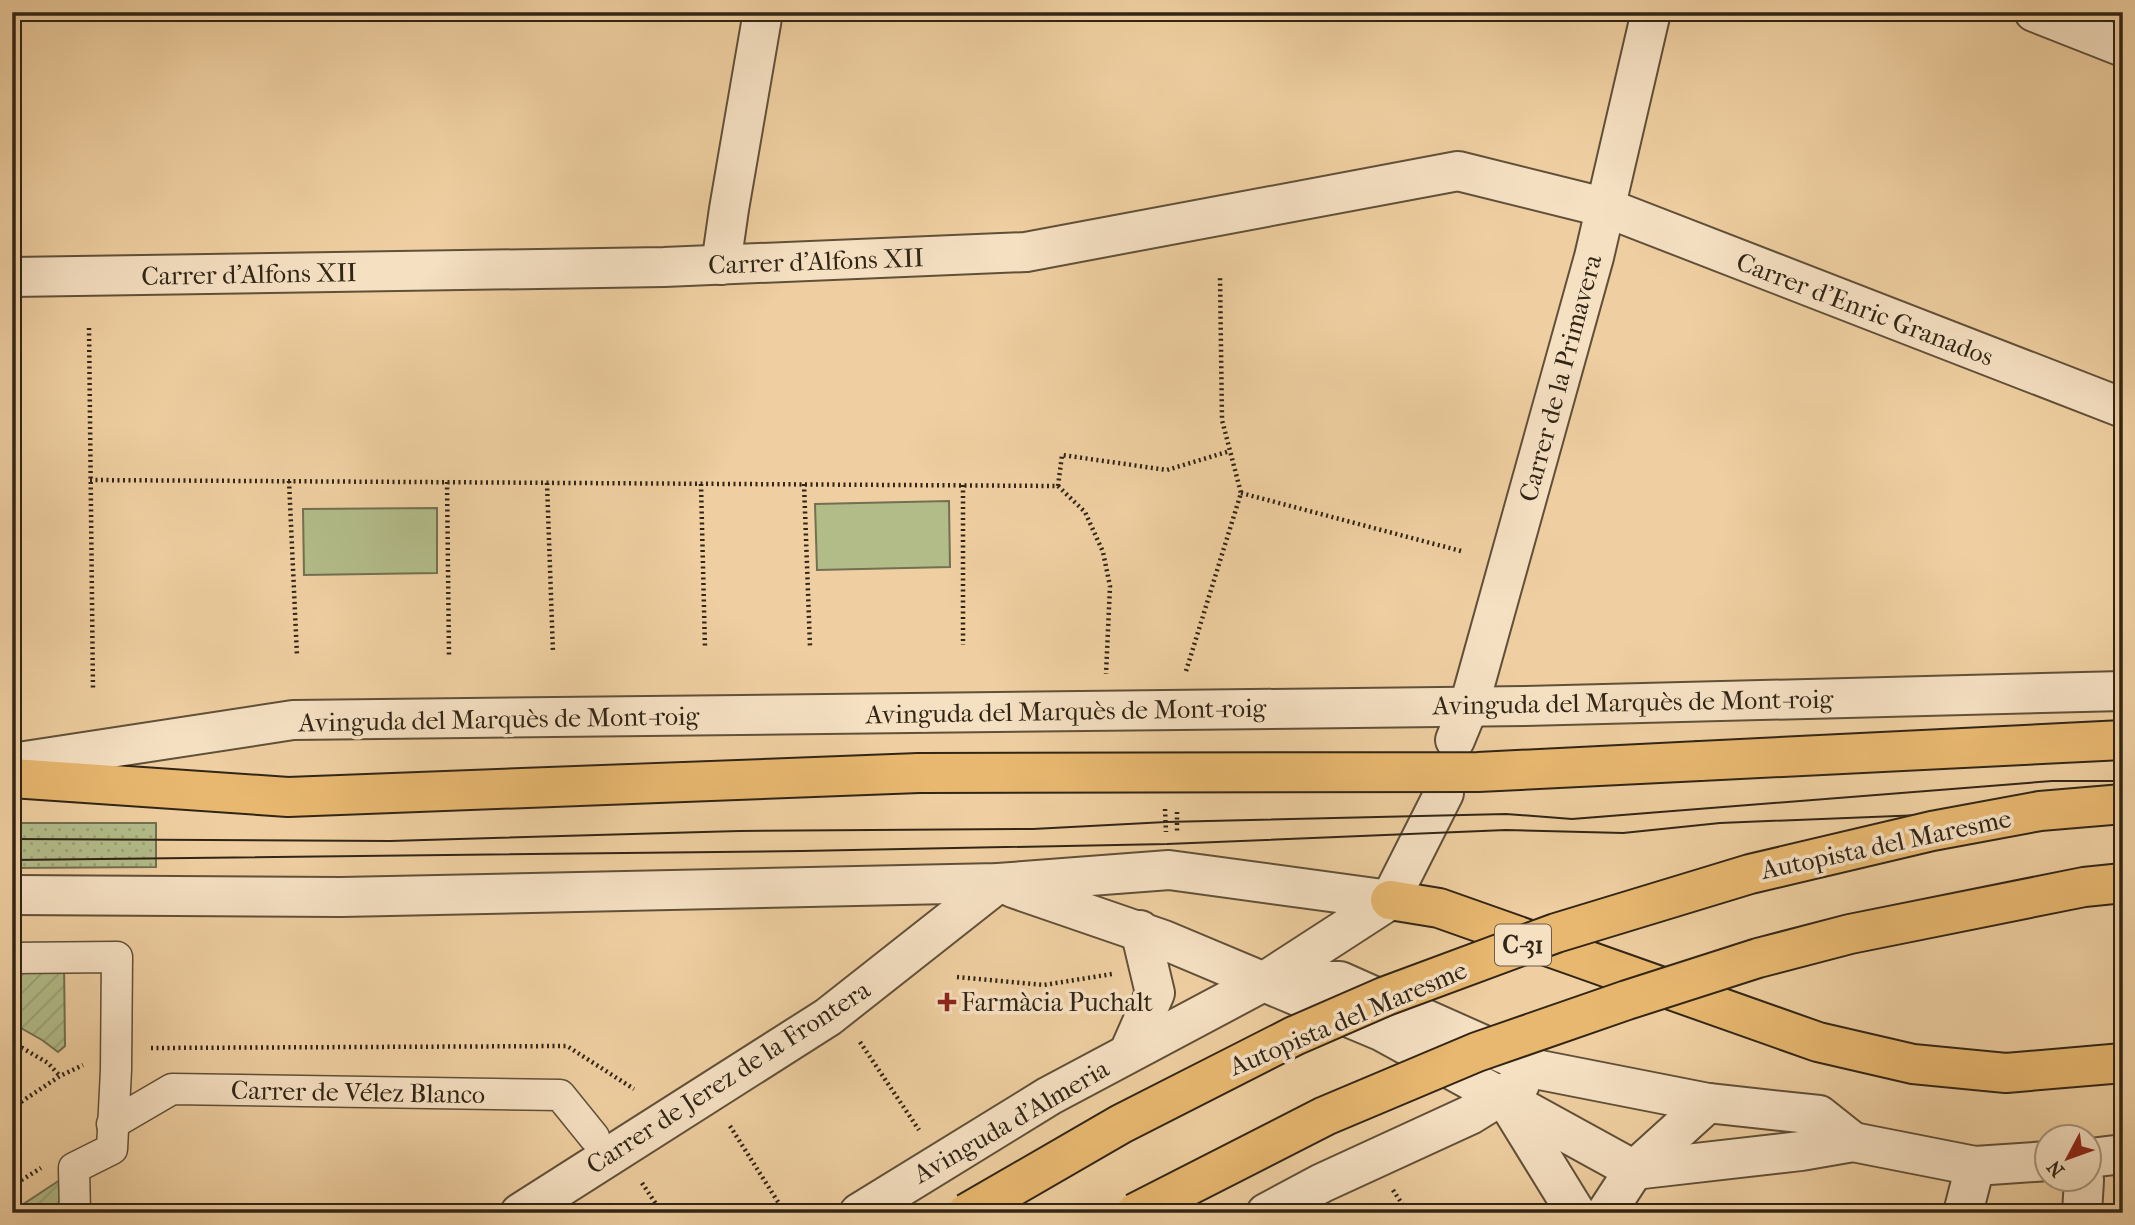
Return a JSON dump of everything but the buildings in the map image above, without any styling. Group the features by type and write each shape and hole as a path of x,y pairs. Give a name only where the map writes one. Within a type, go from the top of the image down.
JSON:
{"highway":[{"path":"12,778 288,797 919,773 1478,772 2123,740"},
{"name":"Autopista del Maresme","path":"967,1213 1121,1124 1294,1036 1386,996 1556,933 1749,874 1919,834 2040,811 2123,804"},
{"path":"1135,1213 1325,1116 1477,1052 1627,999 1758,958 1850,934 2084,887 2123,883"},
{"path":"1390,900 1439,908 1818,1042 1913,1064 2006,1073 2123,1063"}],"street":[{"path":"721,265 763,12"},
{"name":"Carrer de la Primavera","path":"1462,723 1607,208 1651,12"},
{"path":"2035,12 2123,47"},
{"name":"Carrer d'Alfons XII","path":"12,278 721,265 1026,252 1458,171 1607,208"},
{"name":"Carrer d'Enric Granados","path":"1607,208 2123,408"},
{"name":"Avinguda del Marquès de Mont-roig","path":"12,763 293,720 1462,723 2123,691"},
{"path":"12,895 341,897 998,883 1169,870 1390,900 1444,793"},
{"path":"998,883 1140,930 1382,1032 1634,1170 1801,1151 1853,1142 1975,1166 2034,1162"},
{"name":"Carrer de Jerez de la Frontera","path":"520,1213 828,1017 998,883"},
{"name":"Avinguda d'Almeria","path":"859,1213 1049,1096 1265,981 1390,900"},
{"name":"Avinguda d'Almeria","path":"1129,1052 1155,993 1140,930"},
{"path":"12,958 117,957 117,1048 111,1149 74,1168 75,1213"},
{"path":"1265,981 1340,981 1540,1070 1708,1103 1819,1115 1853,1142"},
{"path":"1266,1213 1322,1183 1504,1098 1540,1070"},
{"name":"Carrer de Vélez Blanco","path":"112,1124 172,1089 560,1095 594,1137"},
{"path":"1504,1098 1576,1213"},
{"path":"1606,1213 1634,1170 1708,1103"},
{"path":"2104,1156 2123,1154"},
{"path":"1962,1213 1975,1166"},
{"path":"2082,1213 2083,1194"}],"path":[{"path":"1184,678 1241,493 1222,420 1220,275"},
{"path":"89,328 93,691"},
{"path":"1058,486 1062,455 1167,470 1230,451"},
{"path":"90,480 1058,486 1085,512 1103,552 1110,586 1105,680"},
{"path":"289,481 297,656"},
{"path":"447,482 449,655"},
{"path":"547,483 553,653"},
{"path":"701,484 705,649"},
{"path":"804,484 810,646"},
{"path":"963,485 963,645"},
{"path":"1241,493 1461,551"},
{"path":"957,977 1044,985 1122,972"},
{"path":"12,1042 48,1063 60,1076"},
{"path":"860,1042 920,1131"},
{"path":"12,1108 60,1076 117,1048 566,1046 634,1089"},
{"path":"730,1126 785,1213"},
{"path":"642,1183 662,1213"},
{"path":"1389,1184 1408,1213"}],"green space":[{"path":"949,501 950,567 817,570 815,504"},
{"path":"437,508 437,573 304,575 303,509"},
{"path":"12,823 156,823 156,867 12,868"},
{"path":"64,961 65,1046 58,1052 12,1023 12,962"},
{"path":"69,1174 70,1213 17,1213 16,1209"}],"tram line":[{"path":"12,839 390,841 739,831 1033,829 1166,822 1506,814 1572,819 2052,781 2123,781"},
{"path":"12,860 1167,844 1506,830 1623,833 1720,823 2123,807"}],"place":[{"name":"Farmàcia Puchalt","path":"947,1002"}]}
